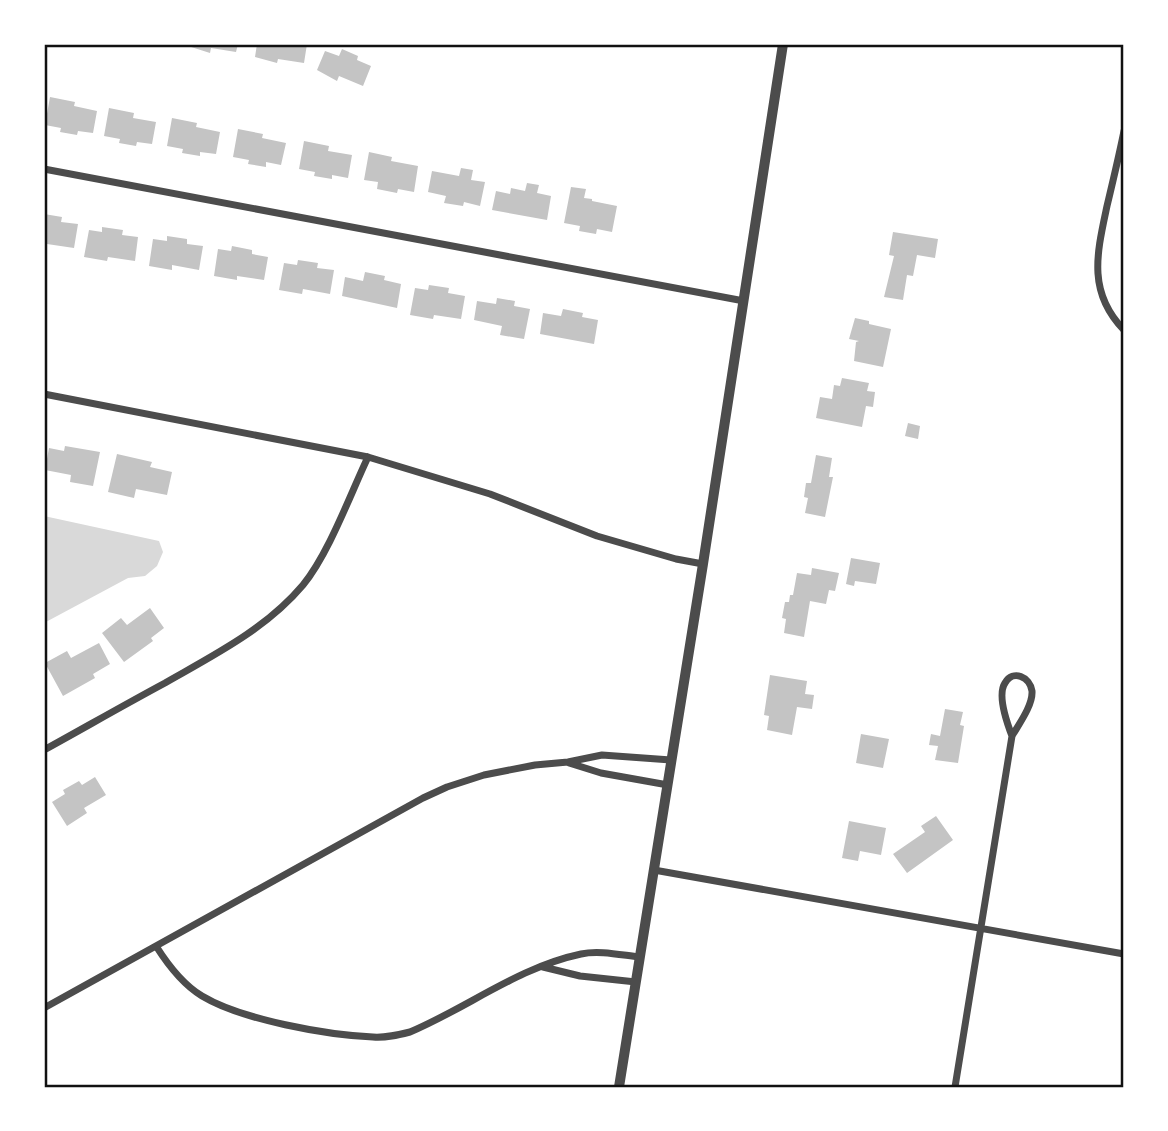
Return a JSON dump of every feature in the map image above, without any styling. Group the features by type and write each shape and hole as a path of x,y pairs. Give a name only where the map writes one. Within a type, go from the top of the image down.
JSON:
{"street":[{"path":"619,1087 783,44"},
{"path":"1124,131 1097,256 1100,292 1108,311 1124,330"},
{"path":"44,169 744,301"},
{"path":"44,394 368,457 490,494 597,536 703,564"},
{"path":"44,750 222,651 257,628 284,604 303,585 317,565 368,457"},
{"path":"955,1087 1012,736 1031,697 1032,689 1025,677 1011,677 1005,682 1002,691 1007,725 1012,736"},
{"path":"44,1008 447,787 511,769 602,755 671,760"},
{"path":"568,762 600,773 668,785"},
{"path":"653,870 1124,954"},
{"path":"156,946 180,978 201,995 225,1008 316,1030 374,1038 393,1037 429,1024 520,975 582,954 639,957"},
{"path":"542,967 580,976 636,982"}],"shaded area":[{"path":"44,516 159,541 163,552 157,566 145,576 128,578 44,623"}],"building":[{"path":"188,44 238,44 236,52 211,48 210,53"},
{"path":"257,44 307,44 304,63 278,59 277,63 255,57"},
{"path":"342,49 371,66 363,86 339,76 337,81 317,70 325,51 339,56"},
{"path":"50,97 75,102 74,106 97,111 93,133 78,131 77,135 60,132 61,128 45,125"},
{"path":"109,108 134,113 133,118 156,122 152,144 137,142 136,146 119,143 120,139 104,136"},
{"path":"172,118 197,123 196,127 220,132 216,154 200,152 200,156 182,153 183,149 167,146"},
{"path":"238,129 263,134 262,138 286,143 281,165 266,162 266,167 248,164 249,160 233,157"},
{"path":"304,141 329,146 328,151 352,155 348,178 314,176 315,172 299,169"},
{"path":"369,152 392,157 391,161 418,166 414,192 398,189 397,193 377,189 378,182 364,180"},
{"path":"461,168 473,170 471,180 485,182 480,206 464,202 463,206 444,203 446,196 428,192 432,171 459,176"},
{"path":"527,183 539,185 537,193 551,196 547,220 492,210 496,191 510,194 511,188 525,191"},
{"path":"571,187 586,189 584,198 617,206 612,232 597,229 596,234 579,231 580,226 564,223"},
{"path":"44,214 62,217 61,222 78,224 74,248 47,244 46,248 44,247"},
{"path":"102,227 123,230 122,235 138,237 135,261 108,257 107,261 84,257 89,230 102,232"},
{"path":"893,232 938,239 935,258 917,255 913,276 907,275 903,300 884,297 894,256 889,255"},
{"path":"167,236 187,239 187,244 203,246 199,270 172,265 172,270 149,266 153,239 167,241"},
{"path":"232,246 268,257 264,280 237,276 237,280 214,276 218,249 231,251"},
{"path":"298,260 318,263 317,268 334,270 330,294 303,289 302,294 279,290 284,263 297,265"},
{"path":"365,272 385,276 384,280 401,284 397,308 342,296 345,277 363,281"},
{"path":"429,285 449,288 448,293 465,296 461,319 434,315 433,319 410,315 415,288 428,290"},
{"path":"497,298 515,301 514,306 530,309 524,339 500,335 502,326 474,320 477,301 496,304"},
{"path":"563,309 583,313 582,317 598,320 594,344 540,334 543,313 561,316"},
{"path":"855,318 891,329 883,367 854,361 856,342 859,341 849,339"},
{"path":"842,378 869,383 867,391 875,392 873,407 866,406 862,427 816,418 820,397 832,399 834,385 840,386"},
{"path":"908,423 920,426 918,439 905,436"},
{"path":"65,446 100,452 93,486 70,482 71,475 45,470 49,448 64,451"},
{"path":"117,454 152,462 150,467 172,472 167,495 136,489 134,498 108,492"},
{"path":"816,455 832,458 829,477 833,477 825,517 805,513 808,498 804,497 806,483 811,483"},
{"path":"851,558 880,563 876,584 855,581 854,586 846,584"},
{"path":"812,568 839,573 835,591 829,590 826,604 810,601 804,637 784,633 786,619 782,618 785,602 789,602 790,595 793,595 797,573 811,575"},
{"path":"150,608 164,628 151,638 153,641 124,662 102,633 121,618 127,625"},
{"path":"99,643 110,664 93,674 95,678 63,696 45,663 67,651 71,658"},
{"path":"770,675 807,681 805,694 814,695 812,709 797,707 792,735 767,730 769,716 764,715"},
{"path":"945,709 963,712 960,725 964,726 958,763 935,760 938,746 929,745 931,734 940,736"},
{"path":"861,734 889,739 883,768 856,763"},
{"path":"95,777 106,795 84,808 87,813 67,826 52,802 65,794 63,790 79,781 82,785"},
{"path":"936,816 953,840 907,873 893,854 925,832 921,826"},
{"path":"849,821 886,828 881,855 860,851 858,861 842,858"}]}
